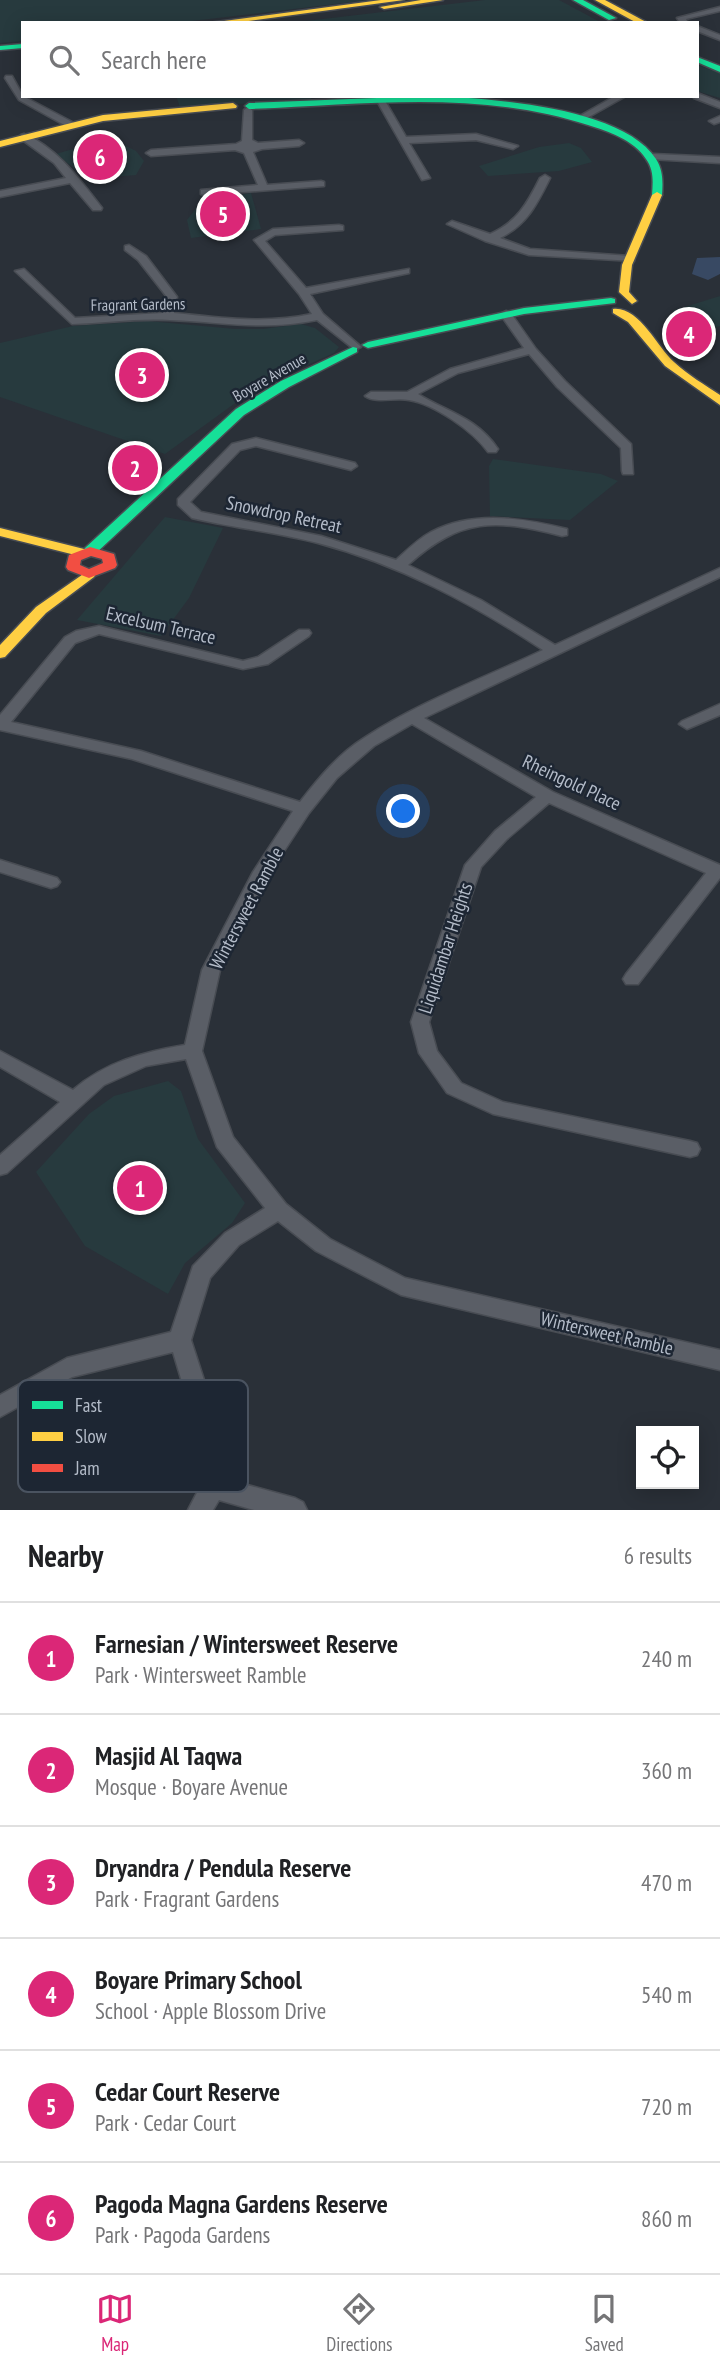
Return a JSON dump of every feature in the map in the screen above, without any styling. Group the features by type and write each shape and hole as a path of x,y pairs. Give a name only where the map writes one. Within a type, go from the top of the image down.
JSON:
{"street":[{"path":"229,21 400,0"},
{"path":"269,21 439,0"},
{"path":"570,0 600,6 619,21"},
{"path":"577,0 639,21"},
{"path":"683,21 681,18 688,15 720,9"},
{"path":"699,29 720,37"},
{"path":"0,51 21,46"},
{"path":"699,48 720,56"},
{"path":"0,51 21,51"},
{"path":"699,60 720,69"},
{"path":"4,78 21,97"},
{"path":"699,97 720,105"},
{"path":"22,98 67,126"},
{"path":"579,116 618,98"},
{"path":"13,140 67,126 136,114 239,110 325,100 388,105 472,99 526,104 579,116 628,138 654,160 660,177 657,195 629,261 622,305 669,363 720,401"},
{"path":"388,105 403,140 425,178"},
{"path":"239,110 244,147 264,188"},
{"path":"403,140 476,137 513,146"},
{"path":"13,140 44,152 75,179 97,208"},
{"path":"151,153 299,144"},
{"path":"654,160 720,160"},
{"path":"489,239 514,228 524,218 544,178"},
{"path":"0,194 75,179"},
{"path":"204,192 321,184"},
{"path":"452,224 529,252 629,261"},
{"path":"339,228 274,232 259,240 303,292 318,316 363,349"},
{"path":"130,248 142,258 172,297 168,316"},
{"name":"Fragrant Gardens","path":"20,271 72,321 168,316 253,324 285,323 318,316"},
{"path":"303,292 405,271"},
{"name":"Boyare Avenue","path":"0,654 39,608 62,589 82,562 240,412 285,384 363,349 406,338 500,316 622,305"},
{"path":"500,316 561,384 627,447 628,471"},
{"path":"412,396 412,392 454,371 528,346"},
{"path":"371,396 412,396 472,425 482,433 492,449"},
{"name":"Snowdrop Retreat","path":"351,466 256,442 236,447 183,502 197,515 337,544 399,565 483,604 553,650"},
{"name":"Boyare Avenue","path":"82,562 106,568 110,565 109,557 140,512 140,508"},
{"path":"399,565 435,536 462,523 537,525 562,532"},
{"path":"0,533 82,562"},
{"path":"0,545 82,562 109,557"},
{"name":"Wintersweet Ramble","path":"715,579 553,650 412,718 368,742 331,774 303,809 261,872 211,970 194,1051 224,1142 279,1210 323,1245 401,1286 720,1360"},
{"name":"Excelsum Terrace","path":"0,725 70,640 81,634 99,630 243,665 263,661 304,633"},
{"path":"687,724 720,709"},
{"name":"Rheingold Place","path":"412,718 547,796 718,871"},
{"path":"0,725 135,755 303,809"},
{"name":"Liquidambar Heights","path":"547,796 501,835 473,865 420,1023 428,1053 454,1088 500,1109 690,1149"},
{"path":"0,866 51,882"},
{"path":"632,979 718,871"},
{"path":"0,1167 97,1080 143,1059 194,1051"},
{"path":"0,1058 73,1100"},
{"path":"193,1380 180,1340 201,1273 232,1239 279,1210"},
{"path":"46,1380 67,1368 180,1340"},
{"path":"0,1407 18,1397"},
{"path":"200,1510 210,1492"},
{"path":"231,1492 295,1510"}],"green space":[{"path":"0,0 369,0 192,21 21,21 21,41 0,43"},
{"path":"485,0 559,0 598,21 306,21"},
{"path":"699,66 720,73 720,98 699,92"},
{"path":"177,98 311,98 311,100 180,107"},
{"path":"110,138 136,151 144,161 136,175 88,179 56,154"},
{"path":"569,143 581,148 592,162 559,171 488,176 479,166 539,147"},
{"path":"251,193 261,229 191,238 187,220 201,202"},
{"path":"720,296 720,326 710,329 672,311"},
{"path":"148,321 235,329 263,329 301,324 315,328 339,347 334,353 256,388 165,454 0,397 0,343 73,326"},
{"path":"493,459 601,474 618,481 570,520 490,516 489,466"},
{"path":"165,517 223,528 189,598 161,636 77,620"},
{"path":"168,1081 181,1091 198,1139 245,1203 232,1223 185,1263 168,1294 85,1246 36,1172 89,1114 114,1096"}],"water":[{"path":"720,257 720,274 708,280 692,274 697,258"}],"traffic: fast":[{"path":"577,0 612,18"},
{"path":"0,48 21,46"},
{"path":"699,60 720,69"},
{"path":"249,106 384,100 473,100 517,104 561,113 604,127 637,144 652,160 656,170 657,195"},
{"path":"368,345 524,311 611,301"},
{"path":"90,551 240,412 285,384 353,350"}],"traffic: slow":[{"path":"229,21 400,0"},
{"path":"384,7 439,0"},
{"path":"599,0 640,21"},
{"path":"0,144 103,118 233,106"},
{"path":"632,301 624,292 627,265 657,195"},
{"path":"617,311 632,320 669,364 720,401"},
{"path":"0,532 83,553"},
{"path":"0,654 41,610 89,574"}],"traffic: jam":[{"path":"90,551 109,557 110,565 89,574 73,567 74,558 90,551"}],"place":[{"name":"Pagoda Magna Gardens Reserve","path":"100,157"},
{"name":"Cedar Court Reserve","path":"223,214"},
{"name":"Boyare Primary School","path":"689,334"},
{"name":"Dryandra / Pendula Reserve","path":"142,375"},
{"name":"Masjid Al Taqwa","path":"135,468"},
{"name":"Farnesian / Wintersweet Reserve","path":"140,1188"}]}
